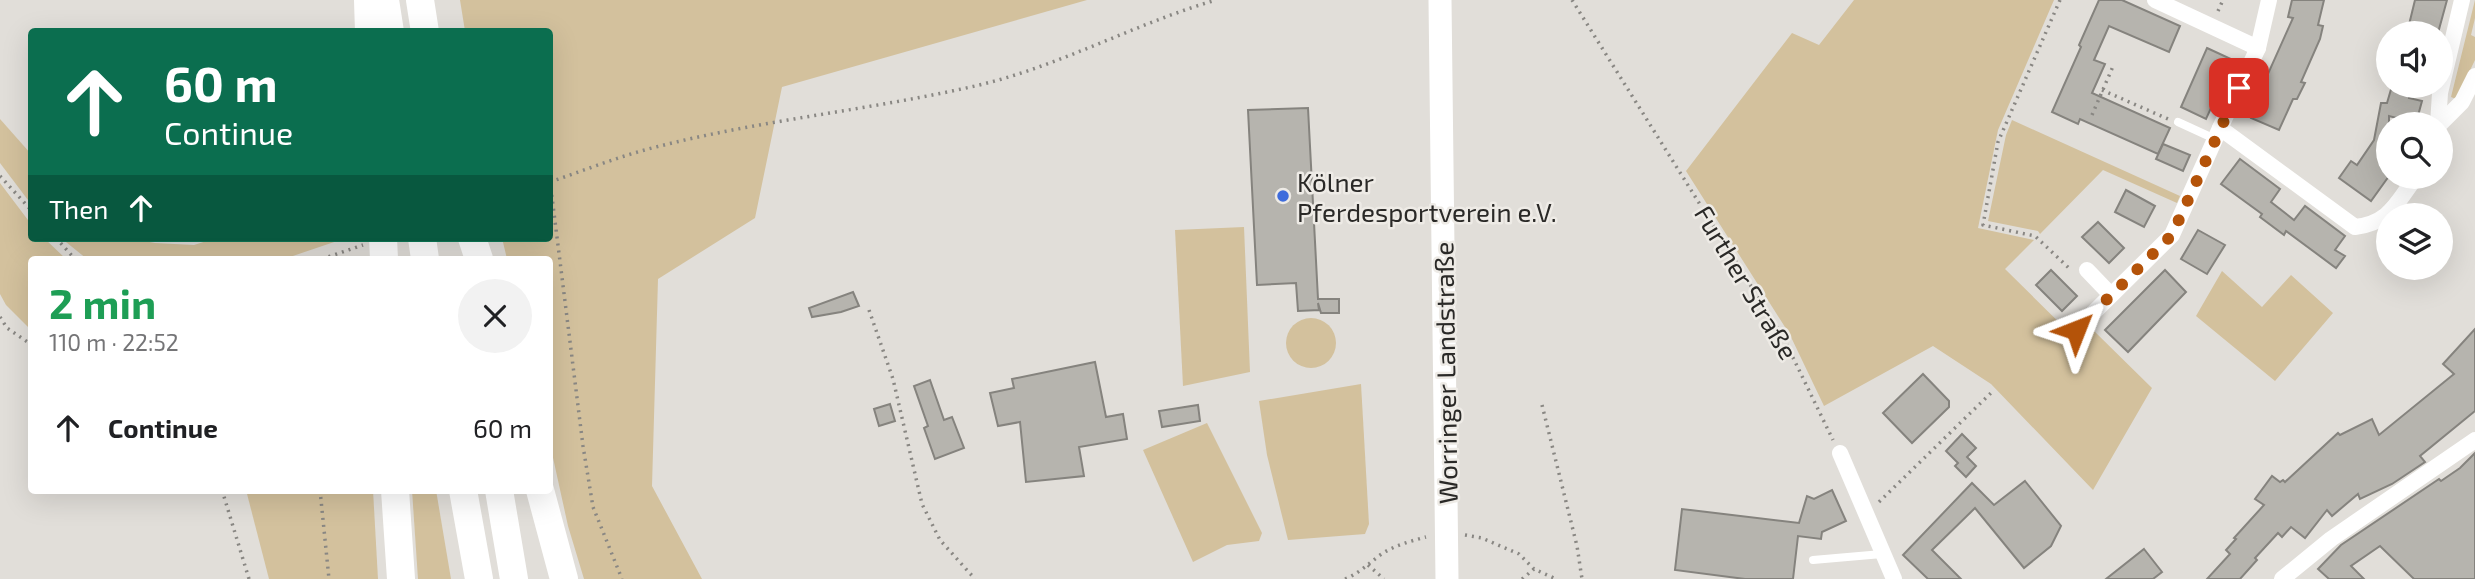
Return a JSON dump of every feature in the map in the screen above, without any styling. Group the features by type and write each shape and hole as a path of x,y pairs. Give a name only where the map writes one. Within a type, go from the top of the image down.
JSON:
{"highway":[{"path":"368,0 369,28"},
{"path":"385,0 389,28"},
{"path":"420,0 424,28"},
{"path":"395,494 401,579"},
{"path":"464,494 479,579"},
{"path":"500,494 514,579"},
{"path":"541,494 564,579"}],"main road":[{"name":"Worringer Landstraße","path":"1440,0 1447,573"}],"street":[{"path":"2155,0 2258,48"},
{"path":"2076,330 2172,235 2258,48 2269,0"},
{"path":"2439,112 2440,93 2462,0"},
{"path":"2452,112 2462,102 2475,76"},
{"path":"2218,133 2355,227 2371,225 2383,219 2407,189"},
{"path":"2087,270 2111,295"},
{"path":"2282,579 2331,539 2475,440"},
{"path":"1840,453 1894,579"}],"lane":[{"path":"2178,122 2218,133"},
{"path":"1813,560 1882,554"}],"path":[{"path":"553,180 654,147 731,130 859,110 978,86 1023,72 1216,0"},
{"name":"Further Straße","path":"1572,0 1783,337 1840,453"},
{"path":"2060,0 1998,142 1983,225 2035,236 2072,271 2087,270"},
{"path":"2092,115 2113,64"},
{"path":"2102,90 2178,122"},
{"path":"0,176 28,207"},
{"path":"553,205 593,508 622,579"},
{"path":"60,242 72,256"},
{"path":"337,256 380,246"},
{"path":"869,310 893,379 922,504 940,540 975,579"},
{"path":"0,317 7,328 28,342"},
{"path":"1865,515 1993,391"},
{"path":"1542,405 1577,546 1582,579"},
{"path":"223,494 249,579"},
{"path":"320,494 329,579"},
{"path":"1345,579 1404,543 1447,536 1482,538 1518,554 1534,569 1556,579"},
{"path":"1368,565 1384,579"},
{"path":"1522,579 1534,569"}],"shaded area":[{"path":"460,0 1087,0 782,87 755,218 658,279 652,486 702,579 584,579 568,526 553,458 553,256 506,256 503,242 553,242 553,28 465,28"},
{"path":"1854,0 2054,0 1998,130 1978,228 2034,240 2005,269 2079,342 2092,329 2152,388 2093,490 1991,384 1933,346 1824,406 1790,335 1686,171 1792,33 1819,45"},
{"path":"2475,0 2471,35 2475,37 2475,60 2456,99 2453,98"},
{"path":"0,119 28,151 28,200 0,163"},
{"path":"2012,120 2180,196 2177,203 2103,170 2040,234 2038,231 1988,221 2006,135"},
{"path":"0,183 28,220 28,242 48,242 63,256 28,256 28,327 6,305 0,294"},
{"path":"1244,227 1250,372 1183,386 1175,230"},
{"path":"66,242 194,245 203,242 334,242 293,256 83,256"},
{"path":"2222,271 2262,307 2291,275 2333,313 2275,381 2196,316"},
{"path":"1311,318 1329,325 1336,343 1329,361 1311,368 1293,361 1286,343 1293,325"},
{"path":"1361,384 1369,524 1365,534 1288,540 1267,455 1259,401"},
{"path":"1207,423 1262,533 1259,541 1227,545 1193,562 1143,450"},
{"path":"247,494 373,494 378,579 269,579"},
{"path":"412,494 437,494 451,579 418,579"}],"building":[{"path":"2099,0 2122,0 2180,26 2169,52 2109,26 2094,60 2105,64 2092,93 2170,128 2158,154 2080,119 2078,124 2052,112"},
{"path":"2292,0 2324,0 2318,25 2323,26 2301,82 2305,83 2297,99 2293,99 2279,130 2251,118 2250,114 2293,18 2288,17"},
{"path":"2415,0 2447,0 2441,21 2410,21"},
{"path":"2207,48 2233,60 2206,119 2181,107"},
{"path":"2388,98 2422,101 2419,112 2379,112 2381,103 2387,103"},
{"name":"Kölner Pferdesportverein e.V.","path":"1308,108 1318,299 1339,299 1339,313 1321,313 1318,303 1319,310 1298,311 1296,283 1257,285 1248,110"},
{"path":"2376,129 2376,189 2380,189 2371,201 2339,178 2351,161 2357,165 2374,140"},
{"path":"2163,144 2190,155 2183,171 2156,159"},
{"path":"2240,159 2280,189 2271,202 2294,220 2305,206 2345,236 2335,250 2345,256 2336,268 2286,231 2284,235 2260,217 2262,214 2221,184"},
{"path":"2126,190 2155,206 2144,227 2115,212"},
{"path":"2098,222 2124,248 2109,263 2082,237"},
{"path":"2198,230 2225,245 2207,274 2181,259"},
{"path":"2051,270 2077,296 2062,311 2036,285"},
{"path":"2165,270 2186,292 2128,352 2105,330"},
{"path":"853,292 859,306 812,317 809,308"},
{"path":"2475,329 2475,411 2420,456 2425,462 2392,484 2360,499 2358,494 2332,516 2327,510 2305,538 2291,527 2282,537 2278,533 2240,579 2207,579 2230,554 2226,550 2236,539 2234,538 2264,505 2255,499 2272,476 2285,482 2338,433 2340,435 2372,419 2379,435 2454,374 2443,364"},
{"path":"1095,362 1106,417 1123,414 1127,439 1079,447 1084,476 1026,482 1020,422 998,426 990,393 1014,388 1012,379"},
{"path":"1923,374 1949,401 1949,407 1912,443 1883,413"},
{"path":"930,380 944,420 952,417 964,448 935,459 924,428 928,426 914,386"},
{"path":"890,404 895,421 879,426 874,409"},
{"path":"1198,405 1200,421 1162,427 1159,411"},
{"path":"1962,434 1976,448 1967,457 1976,466 1966,477 1955,466 1958,463 1946,451"},
{"path":"2475,453 2475,579 2414,579 2380,546 2351,566 2364,579 2329,579 2318,569 2341,545 2439,479 2441,481 2460,468"},
{"path":"2025,481 2061,526 2051,546 2024,568 1975,508 1932,550 1961,579 1928,579 1903,555 1972,483 1994,505"},
{"path":"1832,490 1846,521 1822,532 1821,539 1798,536 1793,579 1745,579 1675,570 1682,509 1799,523 1807,496 1814,499"},
{"path":"2144,549 2162,572 2153,579 2106,579"}],"place":[{"name":"Kölner Pferdesportverein e.V.","path":"1283,196"}],"route":[{"path":"2076,330 2172,235 2239,88"}]}
